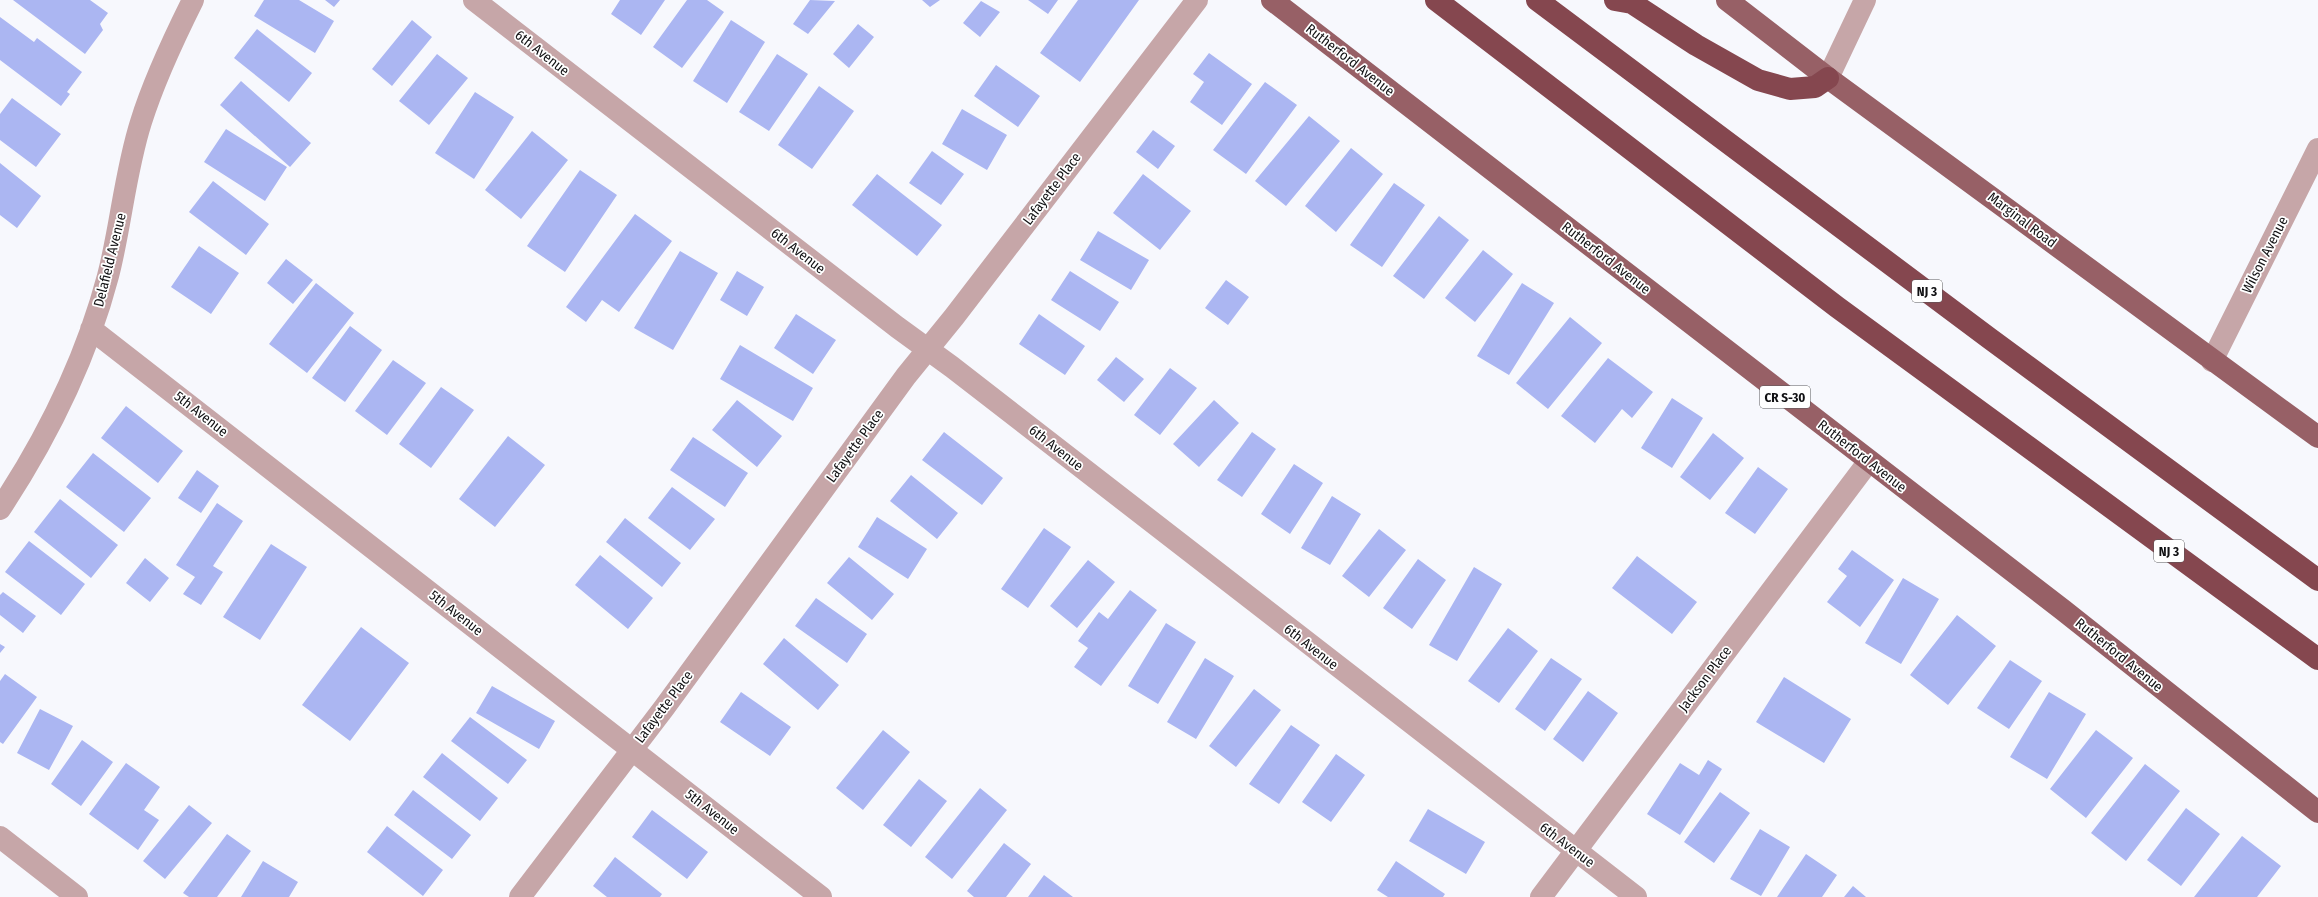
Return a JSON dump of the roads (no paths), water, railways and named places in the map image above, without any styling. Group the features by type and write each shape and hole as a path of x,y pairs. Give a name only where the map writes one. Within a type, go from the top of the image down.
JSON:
{"highway":[{"name":"NJ 3","path":"1436,0 1830,302 2318,659"},
{"name":"NJ 3","path":"1537,0 1989,338 2318,580"},
{"path":"1615,0 1632,3 1696,45 1758,80 1790,89 1815,87 1828,78"}],"main road":[{"name":"Rutherford Avenue","path":"1272,0 1869,462 2063,610 2318,812"},
{"name":"Marginal Road","path":"1727,0 1828,78 2212,361 2318,437"}],"street":[{"name":"Delafield Avenue","path":"0,508 25,471 62,401 91,328 108,277 141,124 165,55 193,0"},
{"name":"6th Avenue","path":"474,0 928,349 1575,852 1636,897"},
{"name":"Lafayette Place","path":"520,897 632,750 928,349 1197,0"},
{"path":"1828,78 1865,0"},
{"name":"Wilson Avenue","path":"2212,361 2318,149"},
{"name":"5th Avenue","path":"91,328 821,897"},
{"name":"Jackson Place","path":"1541,897 1869,462"},
{"path":"0,837 77,897"}]}
